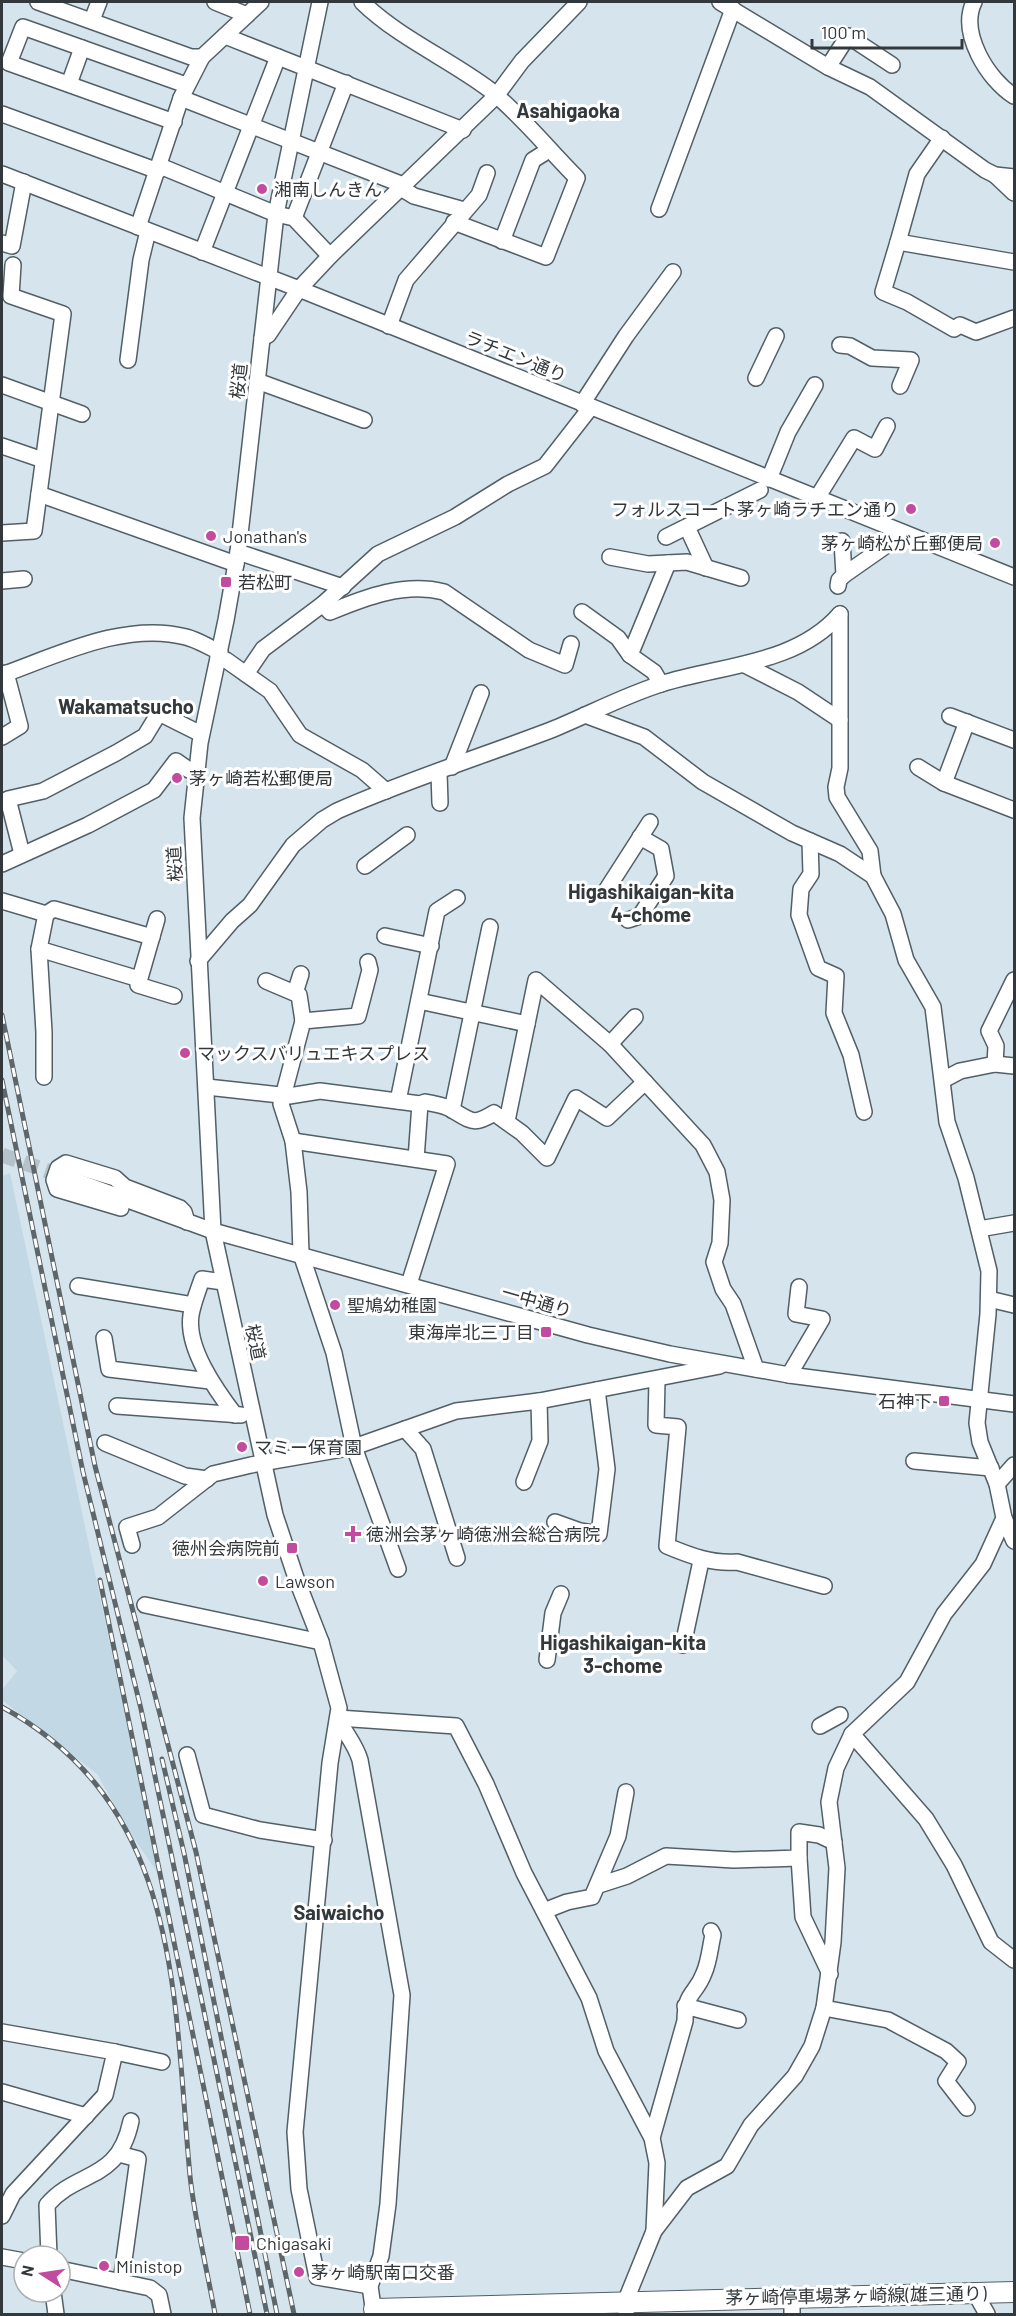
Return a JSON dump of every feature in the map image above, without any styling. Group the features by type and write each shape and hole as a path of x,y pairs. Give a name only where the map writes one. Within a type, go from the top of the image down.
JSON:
{"main road":[{"name":"茅ヶ崎停車場茅ヶ崎線(雄三通り)","path":"374,2312 792,2305 974,2291 1014,2292"}],"street":[{"path":"38,2 191,57 201,57"},
{"path":"92,20 99,2"},
{"path":"214,2 247,15"},
{"path":"128,360 143,229 184,91 201,57 261,2"},
{"name":"桜道","path":"320,2 276,213 237,558 219,655 201,734 195,771 192,818 198,961 207,1087 199,1227 223,1282 263,1463 285,1546 321,1642 339,1708 338,1718"},
{"path":"362,2 417,44 464,72 496,96 535,132 577,178 546,257 454,222"},
{"path":"262,338 274,328 299,289 330,255 463,130 496,96 522,61 579,2"},
{"path":"974,2 971,28 976,47 993,78 1014,96"},
{"path":"659,209 733,4 751,19 828,67 870,87 995,175 1014,193"},
{"path":"174,122 9,63 22,27 81,48 184,91 252,126 402,187 414,196 464,210"},
{"path":"225,36 463,130"},
{"path":"828,67 848,36 892,65"},
{"path":"69,84 81,48"},
{"path":"202,252 278,57"},
{"path":"294,218 346,83"},
{"path":"2,114 294,218 330,255"},
{"path":"942,138 915,181 883,292 907,302 954,329 960,325 976,332 1014,318"},
{"path":"502,241 533,160 549,150"},
{"path":"389,326 406,280 479,195 487,173"},
{"name":"ラチエン通り","path":"2,174 299,289 586,406 764,485 817,498 1014,577"},
{"path":"995,175 1014,177"},
{"path":"2,243 12,246 24,183"},
{"path":"898,242 1014,262"},
{"path":"2,533 34,531 63,314 11,296 13,265"},
{"path":"246,674 263,649 324,604 378,554 438,526 508,484 545,466 586,406 626,336 673,272"},
{"path":"756,378 776,336"},
{"path":"840,345 850,346 872,358 910,360 900,386"},
{"path":"257,381 364,420"},
{"path":"666,537 764,485 788,432 815,385"},
{"path":"2,386 82,414"},
{"path":"817,498 854,438 875,449 887,426"},
{"path":"2,446 43,460"},
{"path":"39,494 237,558 343,587"},
{"path":"687,527 706,568"},
{"path":"842,541 841,580 904,533"},
{"path":"610,556 648,564 687,562 741,578"},
{"path":"630,655 668,563"},
{"path":"2,581 24,579"},
{"path":"324,604 330,612 374,595 433,589 444,592 540,656 565,665 571,644"},
{"path":"582,612 618,638 630,655 654,672 661,684"},
{"path":"198,961 232,921 250,905 293,845 322,820 386,791 445,770 661,684 745,665 818,636 840,614 837,797 870,851 873,876 893,914 906,960 933,1007 951,1140 966,1178 989,1271 989,1299 978,1400 980,1442 997,1484 1004,1518 1014,1541"},
{"path":"2,737 20,726 4,674 103,641 133,635 161,634 186,637 219,655 270,691 300,735 362,770 386,791"},
{"path":"745,665 798,692 840,720"},
{"path":"440,802 445,770 481,693"},
{"path":"22,854 8,799 43,791 116,753 145,736 159,713 201,734"},
{"path":"585,714 644,737 703,783 810,841 840,854 873,876"},
{"path":"950,716 1014,740"},
{"path":"944,783 967,723"},
{"path":"2,864 88,825 154,790 176,761 189,770 195,771"},
{"path":"918,767 944,783 1014,810"},
{"path":"607,889 650,822"},
{"path":"366,867 407,835"},
{"path":"628,920 640,916 666,876 661,849 640,837"},
{"path":"810,841 811,874 801,889 799,915 818,969 836,976 834,1013 851,1055 864,1112"},
{"path":"398,1101 437,911 457,898"},
{"path":"2,901 46,914"},
{"path":"44,1077 39,949 46,914 54,909 152,937"},
{"path":"157,919 138,986 174,996"},
{"path":"452,1110 490,927"},
{"path":"385,936 431,946"},
{"path":"39,949 139,979"},
{"path":"303,1021 358,1016 370,970 368,962"},
{"path":"295,993 302,974"},
{"path":"507,1121 536,980 610,1044 694,1132 717,1172 723,1206 720,1243 714,1262 723,1289 733,1304 756,1369"},
{"path":"995,1064 996,1046 989,1031 1014,980"},
{"path":"266,981 299,995 303,1021 281,1104 293,1140 299,1192 301,1254 334,1353 354,1447 398,1569"},
{"path":"419,1001 527,1024"},
{"path":"610,1044 635,1017"},
{"path":"943,1080 960,1071 995,1064 1014,1066"},
{"path":"207,1087 289,1096 320,1091 420,1104 425,1102 452,1110 465,1120 480,1121 494,1113 507,1121 547,1158 576,1098 607,1118 645,1082"},
{"path":"416,1159 420,1104"},
{"path":"293,1140 447,1164 409,1284"},
{"path":"66,1163 115,1178 125,1187 180,1208 199,1227 174,1227 57,1189 54,1180 58,1168 66,1163"},
{"name":"一中通り","path":"62,1176 199,1227 588,1335 789,1375 1014,1404"},
{"path":"979,1229 1014,1223"},
{"path":"223,1282 202,1279 190,1317 193,1337 210,1381 235,1415"},
{"path":"78,1286 193,1305"},
{"path":"789,1375 822,1319 796,1314 800,1287"},
{"path":"989,1299 1014,1305"},
{"path":"104,1338 109,1369 210,1381"},
{"path":"132,1545 127,1527 158,1517 213,1474 354,1447 456,1410 539,1401 657,1380 727,1364"},
{"path":"657,1380 656,1425 678,1427 667,1546 701,1561 710,1558 724,1563 737,1562 824,1586"},
{"path":"555,1522 580,1531 599,1534 607,1469 597,1390"},
{"path":"524,1482 540,1441 539,1401"},
{"path":"117,1406 235,1415 252,1414"},
{"path":"405,1429 423,1449 457,1558"},
{"path":"105,1443 185,1476 207,1479"},
{"path":"914,1461 991,1468"},
{"path":"997,1484 1014,1465"},
{"path":"626,2307 654,2231 687,2188 727,2166 751,2125 795,2076 812,2046 824,2008 830,1974 836,1894 830,1789 836,1768 852,1734 907,1682 944,1614 983,1564 1004,1518"},
{"path":"683,1645 701,1561"},
{"path":"547,1660 553,1613 561,1594"},
{"path":"145,1605 321,1642"},
{"path":"820,1726 840,1715"},
{"path":"338,1718 330,1763 295,2133 299,2189 317,2277 370,2286"},
{"path":"338,1718 456,1726 486,1784 524,1873 589,1998 606,2050 652,2138 657,2163 654,2231"},
{"path":"338,1718 344,1732 352,1738 360,1760 402,1995 402,2032 388,2204 381,2256 370,2286 374,2312"},
{"path":"852,1734 926,1819 954,1865 991,1942 1014,1960"},
{"path":"187,1755 203,1815 260,1830 324,1840"},
{"path":"544,1911 567,1902 592,1898 618,1836 626,1792"},
{"path":"830,1974 803,1917 799,1832 819,1835 834,1842"},
{"path":"599,1885 627,1876 666,1857 734,1860 799,1858"},
{"path":"652,2138 685,2021 688,1996 705,1971 713,1935 711,1931"},
{"path":"685,2006 738,2020"},
{"path":"824,2008 877,2016 946,2051 958,2062 946,2081 967,2108"},
{"path":"2,2032 162,2062"},
{"path":"2,2216 13,2194 105,2095 115,2052"},
{"path":"2,2092 86,2116"},
{"path":"49,2244 47,2205 55,2196 107,2166 119,2154 131,2121"},
{"path":"119,2154 138,2159 121,2282"},
{"path":"72,2272 150,2288 159,2295 163,2314"},
{"path":"974,2291 987,2314"}],"shaded area":[{"path":"10,1173 159,1875 131,1834 97,1774 2,1700 2,1690 17,1671 2,1655 2,1176"}],"tunnel":[{"path":"2,1155 62,1176"}],"railway":[{"path":"2,1015 95,1466 196,1852 294,2314"},
{"path":"2,1080 83,1472 141,1709 267,2314"},
{"path":"100,1580 250,2314"},
{"path":"2,1707 61,1748 105,1797 137,1851 157,1911 171,1975 192,2193 215,2314"},
{"path":"162,1759 184,1853 277,2314"}],"place":[{"name":"湘南しんきん","path":"262,189"},
{"name":"フォルスコート茅ヶ崎ラチエン通り","path":"911,509"},
{"name":"Jonathan's","path":"211,536"},
{"name":"茅ヶ崎松が丘郵便局","path":"995,543"},
{"name":"若松町","path":"226,582"},
{"name":"茅ヶ崎若松郵便局","path":"177,778"},
{"name":"マックスバリュエキスプレス","path":"185,1053"},
{"name":"聖鳩幼稚園","path":"335,1305"},
{"name":"東海岸北三丁目","path":"546,1332"},
{"name":"石神下","path":"944,1401"},
{"name":"マミー保育園","path":"242,1447"},
{"name":"徳洲会茅ヶ崎徳洲会総合病院","path":"353,1534"},
{"name":"徳州会病院前","path":"292,1548"},
{"name":"Lawson","path":"263,1581"},
{"name":"Chigasaki","path":"242,2243"},
{"name":"Ministop","path":"104,2266"},
{"name":"茅ヶ崎駅南口交番","path":"299,2272"}],"district":[{"name":"Asahigaoka","path":"568,110"},
{"name":"Wakamatsucho","path":"126,706"},
{"name":"Higashikaigan-kita 4-chome","path":"651,902"},
{"name":"Higashikaigan-kita 3-chome","path":"623,1654"},
{"name":"Saiwaicho","path":"339,1912"}]}
